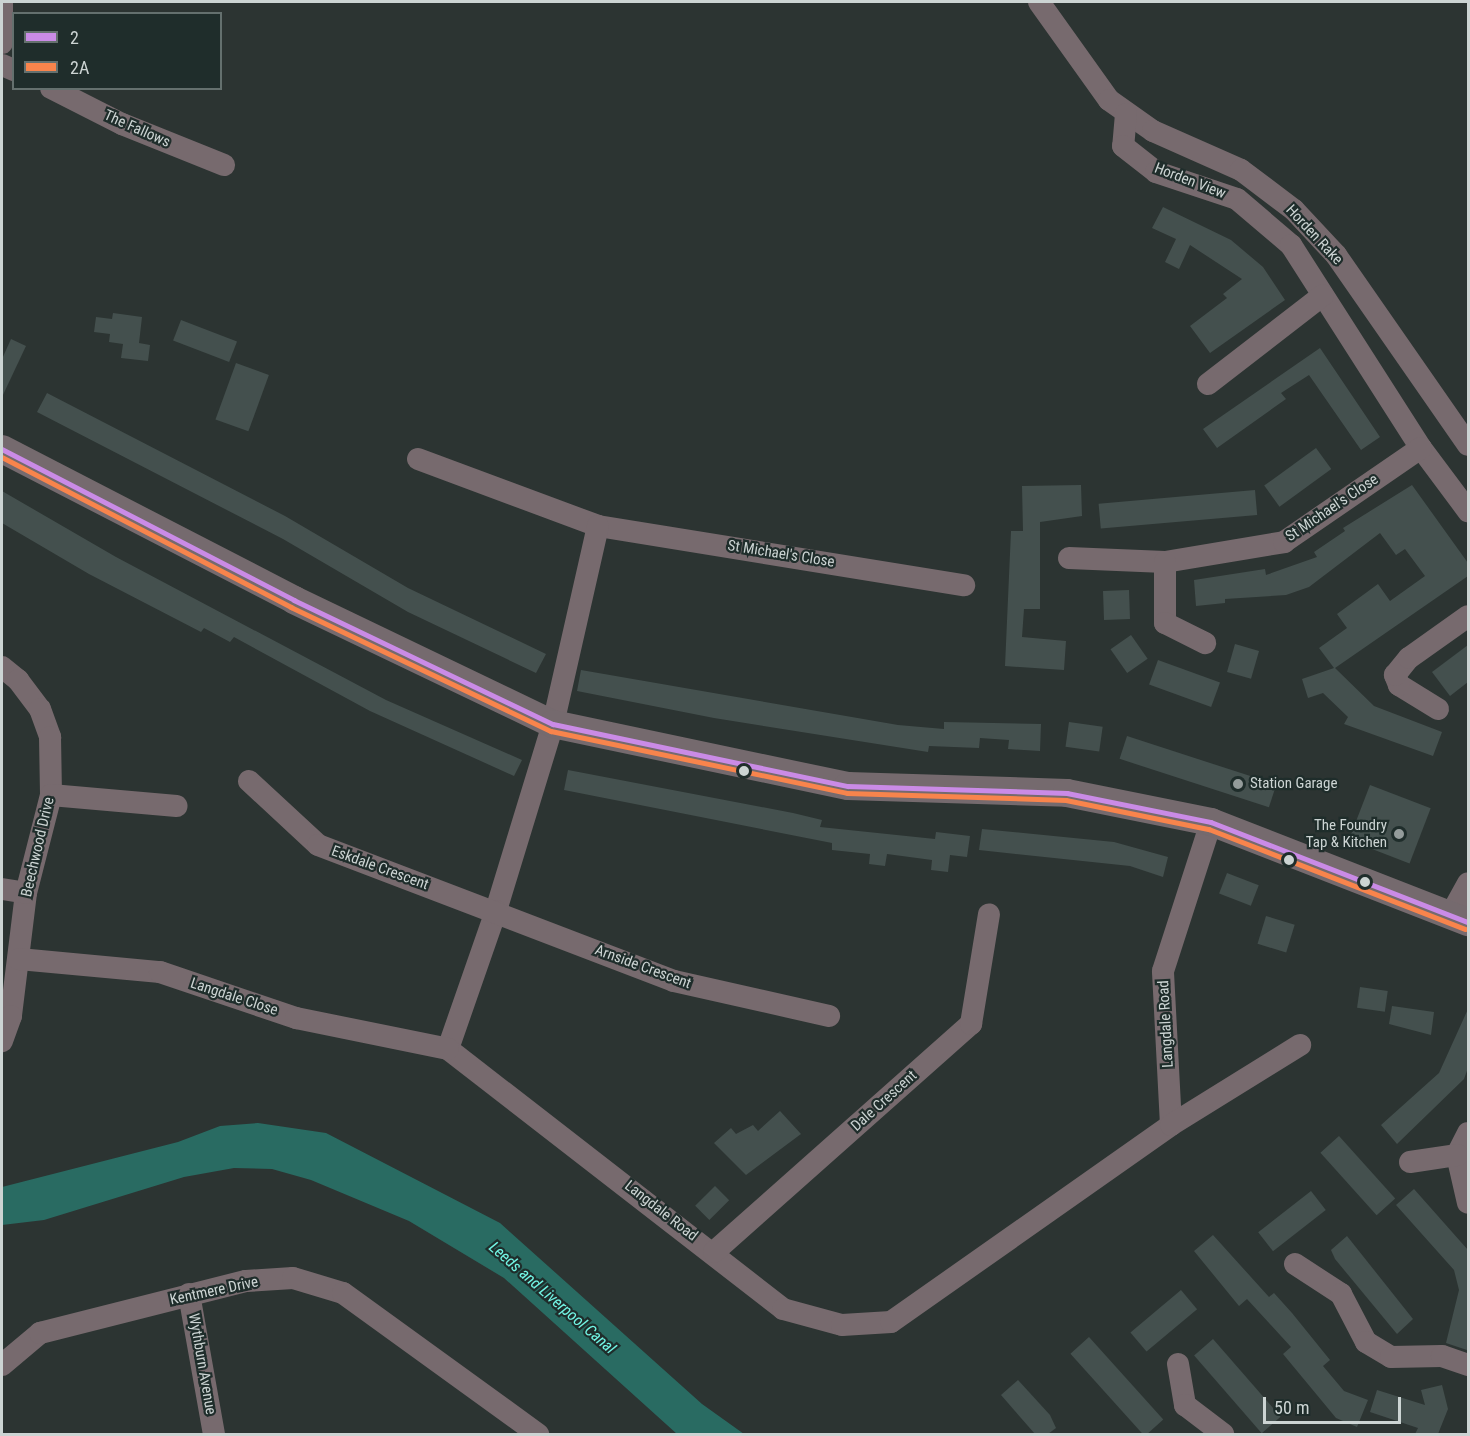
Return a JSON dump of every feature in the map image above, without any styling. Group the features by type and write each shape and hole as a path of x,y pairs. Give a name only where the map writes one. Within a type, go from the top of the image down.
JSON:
{"main road":[{"path":"2,449 294,600 553,724 848,786 1067,792 1211,822 1460,918"}],"street":[{"path":"2,2 2,43"},
{"name":"Horden Rake","path":"1039,2 1092,81 1126,114 1153,131 1241,170 1294,210 1336,255 1468,445"},
{"name":"The Fallows","path":"55,90 224,165"},
{"name":"Horden View","path":"1126,114 1123,146 1156,172 1237,199 1291,245 1421,448 1468,511"},
{"path":"1208,384 1323,295"},
{"name":"St Michael's Close","path":"1070,558 1165,562 1284,543 1421,448"},
{"name":"St Michael's Close","path":"418,459 598,526 964,585"},
{"path":"448,1049 496,912 553,724 598,526"},
{"path":"1165,562 1165,623 1205,643"},
{"path":"1438,709 1399,685 1395,675 1409,658 1468,616"},
{"name":"Beechwood Drive","path":"2,667 18,680 40,709 50,737 51,795 26,893 11,1016 2,1041"},
{"name":"Eskdale Crescent","path":"249,781 318,845 496,912"},
{"path":"51,795 177,806"},
{"name":"Langdale Road","path":"1171,1125 1163,971 1211,822"},
{"path":"1460,918 1468,883"},
{"path":"2,889 26,893"},
{"name":"Arnside Crescent","path":"496,912 674,981 829,1016"},
{"name":"Dale Crescent","path":"714,1252 971,1024 989,914"},
{"name":"Langdale Close","path":"19,959 160,972 296,1018 448,1049"},
{"name":"Langdale Road","path":"448,1049 714,1252 783,1309 842,1325 891,1322 1171,1125 1300,1045"},
{"path":"1468,1133 1457,1155 1468,1203"},
{"path":"1410,1162 1457,1155"},
{"path":"1296,1264 1341,1294 1366,1342 1390,1357 1442,1356 1468,1365"},
{"name":"Kentmere Drive","path":"2,1365 40,1333 246,1281 293,1278 343,1293 538,1434"},
{"name":"Wythburn Avenue","path":"189,1294 214,1434"},
{"path":"1178,1364 1185,1405 1223,1434"}],"water":[{"name":"Leeds and Liverpool Canal","path":"258,1123 326,1133 500,1223 702,1404 744,1434 677,1434 504,1278 409,1221 311,1180 272,1169 234,1168 184,1177 44,1220 2,1225 2,1187 178,1142 220,1126"}],"building":[{"path":"1163,207 1231,240 1263,267 1285,300 1210,353 1190,326 1227,298 1223,294 1242,279 1190,245 1179,269 1165,262 1176,239 1152,228"},
{"path":"113,313 142,317 139,343 150,345 148,361 121,358 123,344 109,342 110,334 94,332 96,317 112,319"},
{"path":"181,320 237,342 229,362 173,341"},
{"path":"11,339 26,346 2,397 2,359"},
{"path":"1320,348 1380,437 1361,450 1309,375 1281,393 1286,399 1217,448 1203,429"},
{"path":"236,363 269,375 248,431 215,419"},
{"path":"47,393 285,516 408,588 546,654 536,673 408,612 283,539 37,412"},
{"path":"1316,448 1331,469 1280,507 1264,486"},
{"path":"1081,485 1082,516 1040,522 1040,609 1024,609 1022,637 1066,641 1064,670 1005,666 1011,531 1023,531 1022,486"},
{"path":"1412,485 1468,563 1468,576 1335,668 1374,706 1442,732 1433,756 1344,724 1348,717 1323,693 1308,698 1302,679 1334,668 1319,648 1347,628 1337,614 1378,584 1390,601 1425,576 1405,549 1396,555 1380,533 1309,587 1286,595 1225,599 1225,603 1196,606 1194,580 1265,569 1266,575 1317,557 1314,552 1345,531 1343,528"},
{"path":"1255,490 1257,515 1101,529 1099,504"},
{"path":"2,491 116,557 386,700 522,760 514,776 370,711 234,637 230,642 204,628 201,632 89,574 2,523"},
{"path":"1129,590 1130,619 1104,620 1103,591"},
{"path":"1131,635 1148,659 1127,673 1111,649"},
{"path":"1235,644 1259,651 1251,679 1227,672"},
{"path":"1468,645 1468,682 1450,696 1432,672"},
{"path":"1158,660 1220,683 1211,707 1149,684"},
{"path":"581,670 898,725 944,729 944,722 1041,724 1040,751 1008,749 1009,740 980,738 979,748 929,746 928,752 714,718 577,691"},
{"path":"1069,722 1103,727 1099,751 1066,747"},
{"path":"1127,736 1276,785 1269,807 1120,759"},
{"path":"568,770 793,813 822,820 820,827 935,839 936,832 970,836 967,857 950,855 948,872 931,870 932,860 887,854 885,866 869,864 870,854 832,850 832,843 564,790"},
{"path":"1370,785 1431,808 1410,863 1349,840"},
{"path":"982,829 1114,842 1168,857 1163,877 1130,866 979,850"},
{"path":"1227,873 1259,885 1251,906 1219,894"},
{"path":"1266,916 1295,925 1286,953 1258,944"},
{"path":"1360,987 1388,991 1385,1012 1357,1008"},
{"path":"1392,1006 1434,1012 1431,1035 1389,1024"},
{"path":"1468,1009 1468,1068 1464,1079 1397,1144 1381,1125 1439,1073"},
{"path":"780,1111 801,1134 746,1175 714,1143 731,1128 736,1134 753,1125 758,1131"},
{"path":"1339,1136 1395,1198 1377,1215 1320,1153"},
{"path":"715,1186 729,1200 709,1220 695,1206"},
{"path":"1414,1189 1468,1250 1467,1350 1446,1343 1459,1290 1454,1270 1396,1205"},
{"path":"1311,1191 1326,1210 1273,1251 1258,1232"},
{"path":"1213,1235 1269,1297 1274,1293 1292,1313 1330,1360 1323,1366 1344,1391 1368,1400 1357,1427 1336,1418 1283,1354 1291,1347 1247,1299 1239,1306 1194,1251"},
{"path":"1347,1236 1413,1319 1397,1334 1335,1259 1331,1250"},
{"path":"1181,1290 1197,1309 1147,1352 1130,1332"},
{"path":"1089,1337 1163,1419 1147,1434 1143,1434 1070,1354"},
{"path":"1213,1339 1281,1417 1262,1433 1194,1355"},
{"path":"1018,1380 1050,1415 1056,1428 1048,1434 1035,1434 1001,1395"},
{"path":"1442,1385 1448,1409 1438,1434 1415,1434 1418,1428 1370,1412 1377,1390 1425,1405 1421,1390"}],"transit line":[{"name":"2","path":"2,449 294,600 553,724 848,786 1067,793 1211,822 1468,922"},
{"name":"2A","path":"2,457 291,607 551,731 847,793 1066,800 1209,829 1465,929"}],"place":[{"name":"Station Garage","path":"1238,784"},
{"name":"The Foundry Tap & Kitchen","path":"1399,834"}]}
